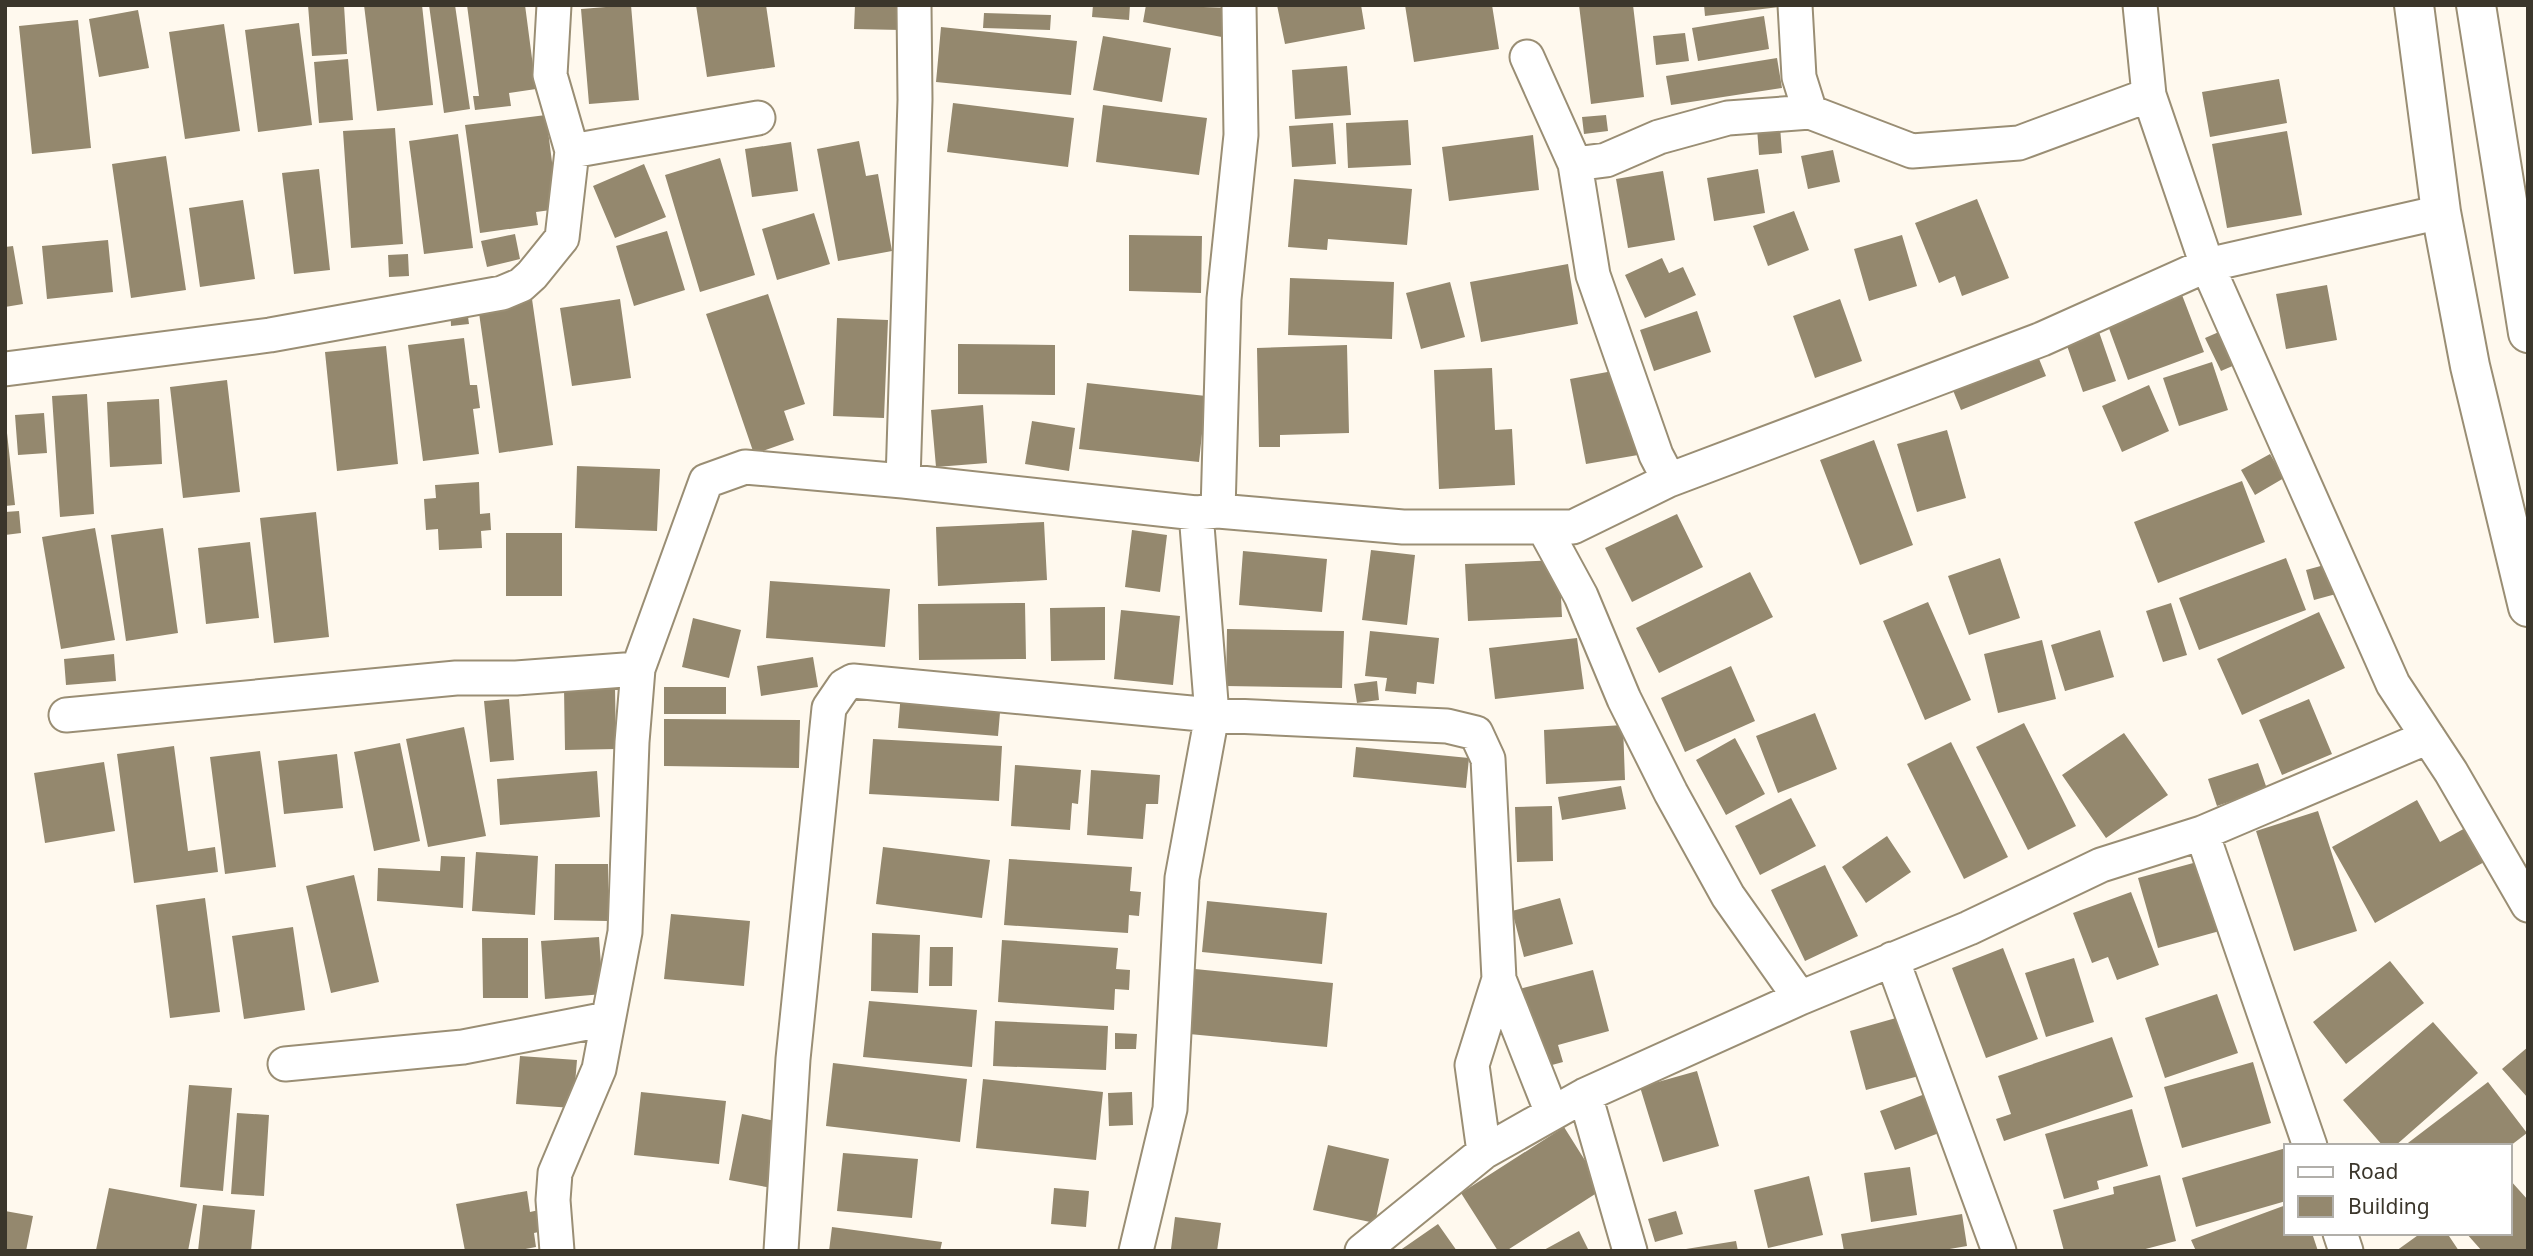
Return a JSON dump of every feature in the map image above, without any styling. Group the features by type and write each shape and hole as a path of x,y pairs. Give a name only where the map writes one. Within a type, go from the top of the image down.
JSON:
{"main road":[{"path":"2414,5 2441,212 2470,366 2528,607"},
{"path":"2476,5 2528,332"}],"street":[{"path":"5,369 270,335 502,293 521,285 562,238 572,151 550,75 554,5"},
{"path":"903,481 915,100 914,5"},
{"path":"1136,1251 1170,1109 1182,878 1212,715 1207,512 1224,299 1241,135 1239,5"},
{"path":"1795,5 1799,77 1810,112"},
{"path":"2140,5 2149,95 2207,265 2388,673 2451,772 2528,905"},
{"path":"1527,57 1575,164 1593,275 1656,455 1669,480"},
{"path":"1575,164 1606,160 1659,137 1728,118 1810,112 1912,151 2019,143 2149,95"},
{"path":"572,151 758,118"},
{"path":"557,1251 553,1200 555,1173 599,1069 625,932 632,742 638,669 706,481 745,467 1207,512 1403,527 1573,527 1669,480 2042,339 2207,265 2441,212"},
{"path":"1544,528 1581,596 1624,699 1671,793 1728,896 1800,998"},
{"path":"66,715 456,678 516,678 638,669"},
{"path":"781,1251 793,1059 829,708 844,686 853,681 1212,715 1447,726 1476,733 1488,759 1499,979 1552,1114"},
{"path":"1362,1251 1484,1152 1585,1095 1800,998 1969,928 2101,865 2202,833 2428,737"},
{"path":"2202,833 2309,1144"},
{"path":"1892,959 1999,1251"},
{"path":"1484,1152 1472,1065 1499,979"},
{"path":"285,1064 463,1047 607,1019"},
{"path":"1585,1095 1630,1251"}],"building":[{"path":"308,5 344,5 347,54 312,56"},
{"path":"364,5 422,5 433,105 377,111"},
{"path":"429,5 455,5 470,109 444,113"},
{"path":"467,5 525,5 536,89 509,93 511,106 475,110 473,96 479,96"},
{"path":"631,5 639,100 589,104 581,9"},
{"path":"696,5 766,5 775,67 707,77"},
{"path":"855,5 901,5 901,30 854,29"},
{"path":"1093,5 1130,5 1129,20 1092,17"},
{"path":"1146,5 1232,8 1227,38 1143,22"},
{"path":"1277,5 1361,5 1365,29 1285,44"},
{"path":"1405,5 1492,5 1499,49 1414,62"},
{"path":"1579,5 1633,5 1644,97 1591,104"},
{"path":"1704,5 1779,5 1779,7 1705,16"},
{"path":"138,10 149,68 99,77 89,19"},
{"path":"984,13 1051,15 1050,30 983,28"},
{"path":"1764,16 1769,49 1698,61 1692,28"},
{"path":"78,20 91,148 32,154 19,26"},
{"path":"299,23 312,125 258,132 245,30"},
{"path":"224,24 240,131 185,139 169,32"},
{"path":"941,27 1077,41 1071,95 936,82"},
{"path":"1685,33 1689,61 1656,65 1653,36"},
{"path":"1103,36 1171,48 1162,102 1093,90"},
{"path":"1777,58 1782,88 1671,105 1666,76"},
{"path":"348,59 353,120 319,123 314,62"},
{"path":"1347,66 1351,115 1295,119 1292,70"},
{"path":"2279,79 2287,123 2210,137 2202,92"},
{"path":"953,103 1074,118 1068,167 947,152"},
{"path":"1103,105 1207,118 1199,175 1096,162"},
{"path":"546,115 558,209 536,212 538,225 480,233 465,125"},
{"path":"1606,115 1608,131 1584,134 1582,117"},
{"path":"1408,120 1411,165 1348,168 1346,123"},
{"path":"1333,123 1336,164 1292,167 1289,126"},
{"path":"1780,126 1782,153 1759,155 1757,128"},
{"path":"395,128 403,244 351,248 343,131"},
{"path":"2287,131 2302,215 2227,228 2212,144"},
{"path":"458,134 473,248 424,254 409,141"},
{"path":"1533,135 1539,190 1449,201 1442,147"},
{"path":"859,141 866,176 878,174 892,251 838,261 817,149"},
{"path":"791,142 798,191 752,197 745,149"},
{"path":"1833,150 1840,182 1808,189 1801,156"},
{"path":"166,156 186,290 131,298 112,164"},
{"path":"720,158 755,275 700,292 665,175"},
{"path":"644,164 666,217 615,238 593,186"},
{"path":"319,169 330,270 294,274 282,173"},
{"path":"1758,169 1765,213 1714,221 1707,178"},
{"path":"1663,171 1675,240 1628,248 1616,179"},
{"path":"1294,179 1412,189 1407,245 1328,239 1327,250 1288,247"},
{"path":"1977,199 2009,278 1962,296 1955,276 1939,283 1915,223"},
{"path":"243,200 255,279 200,287 189,208"},
{"path":"1794,211 1809,250 1768,266 1753,226"},
{"path":"814,213 830,264 777,280 762,229"},
{"path":"667,231 685,290 634,306 616,246"},
{"path":"515,234 520,259 487,267 481,241"},
{"path":"1129,235 1202,236 1201,293 1129,291"},
{"path":"1902,235 1917,286 1869,301 1854,249"},
{"path":"108,240 113,292 47,299 42,246"},
{"path":"13,246 23,304 5,307 5,247"},
{"path":"408,254 409,276 389,277 388,255"},
{"path":"1662,258 1669,273 1683,267 1696,295 1645,318 1625,275"},
{"path":"1568,264 1578,324 1481,342 1470,282"},
{"path":"1290,278 1394,282 1392,339 1288,335"},
{"path":"1450,282 1465,337 1421,349 1406,293"},
{"path":"2327,285 2337,340 2286,349 2276,294"},
{"path":"768,294 805,404 784,411 794,440 754,454 706,314"},
{"path":"2182,295 2204,352 2128,380 2107,323"},
{"path":"532,299 553,445 499,453 478,306"},
{"path":"620,299 631,378 572,386 560,308"},
{"path":"1840,299 1862,361 1815,378 1793,316"},
{"path":"466,302 469,324 451,326 450,303"},
{"path":"1697,311 1711,352 1654,371 1640,330"},
{"path":"837,318 888,320 884,418 833,416"},
{"path":"2228,328 2244,361 2221,371 2205,338"},
{"path":"2098,329 2116,381 2083,392 2065,340"},
{"path":"464,338 470,385 477,385 480,408 473,409 479,454 423,461 408,345"},
{"path":"958,344 1055,345 1055,395 958,394"},
{"path":"1347,345 1349,433 1280,435 1280,447 1259,447 1257,348"},
{"path":"386,346 398,464 337,471 325,352"},
{"path":"2035,349 2046,376 1961,410 1950,383"},
{"path":"2212,362 2228,410 2179,426 2163,378"},
{"path":"1492,368 1495,430 1512,429 1515,485 1439,489 1434,370"},
{"path":"1618,370 1629,402 1638,455 1586,464 1570,379"},
{"path":"227,380 240,492 183,498 170,387"},
{"path":"1087,383 1206,396 1199,462 1079,449"},
{"path":"2149,385 2169,431 2122,452 2102,406"},
{"path":"87,394 94,514 60,517 52,396"},
{"path":"159,399 162,464 110,467 107,402"},
{"path":"983,405 987,463 936,467 931,410"},
{"path":"44,413 47,453 18,455 15,415"},
{"path":"5,415 15,505 5,506"},
{"path":"1032,421 1075,428 1069,471 1025,464"},
{"path":"1947,430 1966,498 1917,512 1897,444"},
{"path":"1874,440 1913,545 1860,565 1820,460"},
{"path":"2270,454 2284,478 2255,495 2241,470"},
{"path":"577,466 660,469 657,531 575,528"},
{"path":"2242,481 2265,542 2158,583 2134,522"},
{"path":"479,482 480,514 490,513 491,530 481,531 482,548 439,550 438,529 426,530 424,499 436,498 435,485"},
{"path":"19,511 21,533 5,535 5,512"},
{"path":"316,512 329,637 274,643 260,518"},
{"path":"1677,514 1703,567 1632,602 1605,548"},
{"path":"1044,522 1047,580 938,586 936,527"},
{"path":"95,528 115,640 61,649 42,537"},
{"path":"163,528 178,633 126,641 111,535"},
{"path":"1132,530 1167,535 1160,592 1125,587"},
{"path":"506,533 562,533 562,596 506,596"},
{"path":"250,542 259,618 206,624 198,548"},
{"path":"1371,550 1415,555 1407,625 1362,620"},
{"path":"1243,551 1327,559 1322,612 1239,605"},
{"path":"2000,558 2020,618 1969,635 1948,576"},
{"path":"2286,558 2306,610 2199,650 2179,598"},
{"path":"1559,560 1562,617 1468,621 1465,564"},
{"path":"2328,564 2336,594 2314,600 2306,570"},
{"path":"1750,572 1773,617 1659,673 1636,628"},
{"path":"770,581 890,589 885,647 766,638"},
{"path":"1928,602 1971,700 1925,720 1883,621"},
{"path":"1025,603 1026,659 919,660 918,604"},
{"path":"2171,603 2187,655 2163,662 2146,611"},
{"path":"1105,607 1105,660 1051,661 1050,608"},
{"path":"1121,610 1180,616 1173,685 1114,679"},
{"path":"2319,612 2345,668 2242,715 2217,659"},
{"path":"693,618 741,630 729,678 682,667"},
{"path":"1227,629 1344,631 1342,688 1226,686"},
{"path":"2100,630 2114,677 2065,691 2051,645"},
{"path":"1370,631 1439,638 1434,684 1417,682 1416,694 1385,691 1387,678 1365,676"},
{"path":"1577,638 1584,689 1495,699 1489,648"},
{"path":"2042,640 2056,699 1998,713 1984,654"},
{"path":"114,654 116,681 66,685 64,659"},
{"path":"813,657 818,687 761,696 757,666"},
{"path":"1731,666 1755,721 1685,752 1661,698"},
{"path":"1377,681 1379,700 1357,703 1354,684"},
{"path":"615,687 616,749 565,750 564,688"},
{"path":"664,687 726,687 726,714 664,714"},
{"path":"901,693 1001,701 998,736 898,728"},
{"path":"509,699 514,760 490,762 484,701"},
{"path":"2309,699 2332,754 2282,775 2259,720"},
{"path":"1815,713 1837,769 1778,793 1756,736"},
{"path":"664,719 800,720 799,768 664,766"},
{"path":"2024,723 2076,826 2028,850 1976,747"},
{"path":"1623,725 1625,780 1546,784 1544,730"},
{"path":"464,727 486,836 428,847 406,739"},
{"path":"2124,733 2168,795 2106,838 2062,775"},
{"path":"1735,738 1765,794 1726,815 1696,760"},
{"path":"873,739 1002,746 999,801 869,794"},
{"path":"1951,742 2008,857 1964,879 1907,764"},
{"path":"400,743 420,841 374,851 354,752"},
{"path":"174,746 188,851 215,847 218,872 134,883 117,754"},
{"path":"1356,747 1469,758 1466,788 1353,777"},
{"path":"260,751 276,867 225,874 210,757"},
{"path":"337,754 343,808 284,814 278,761"},
{"path":"104,762 115,831 45,843 34,773"},
{"path":"2258,763 2267,789 2217,806 2208,779"},
{"path":"1015,765 1081,770 1078,804 1072,803 1070,830 1011,826"},
{"path":"1091,770 1160,775 1158,804 1146,804 1143,839 1087,835"},
{"path":"597,771 600,817 500,825 497,779"},
{"path":"1621,786 1626,809 1562,820 1558,797"},
{"path":"1791,798 1816,846 1760,875 1735,826"},
{"path":"2417,800 2440,842 2467,827 2486,861 2375,923 2332,847"},
{"path":"1552,806 1553,861 1517,862 1515,807"},
{"path":"2318,811 2357,931 2294,951 2256,831"},
{"path":"1887,836 1911,872 1866,903 1842,867"},
{"path":"883,847 990,860 982,918 876,904"},
{"path":"476,852 538,856 535,915 472,911"},
{"path":"441,856 465,857 463,908 377,901 378,868 440,871"},
{"path":"1009,859 1132,867 1130,891 1141,892 1139,916 1129,915 1128,933 1004,925"},
{"path":"2208,859 2227,929 2158,948 2138,878"},
{"path":"555,864 608,864 608,921 554,920"},
{"path":"1825,865 1858,936 1805,961 1771,890"},
{"path":"354,875 379,982 331,993 306,886"},
{"path":"2131,892 2159,965 2117,980 2108,957 2092,963 2073,913"},
{"path":"205,898 220,1012 170,1018 156,905"},
{"path":"1560,898 1573,944 1524,957 1512,911"},
{"path":"1207,901 1327,913 1322,964 1202,952"},
{"path":"671,914 750,921 744,986 664,979"},
{"path":"293,927 305,1010 244,1019 232,936"},
{"path":"872,933 920,935 918,993 871,991"},
{"path":"599,937 603,994 545,999 541,941"},
{"path":"482,938 528,938 528,998 483,998"},
{"path":"1002,940 1118,948 1116,969 1130,970 1129,990 1115,989 1114,1010 998,1002"},
{"path":"930,947 953,947 952,986 929,986"},
{"path":"2003,948 2038,1039 1986,1058 1952,968"},
{"path":"2074,958 2094,1022 2046,1037 2025,973"},
{"path":"2390,961 2424,1003 2346,1064 2313,1022"},
{"path":"1195,969 1333,983 1327,1047 1189,1034"},
{"path":"1593,970 1609,1031 1558,1045 1563,1062 1541,1068 1519,989"},
{"path":"2217,994 2238,1053 2165,1078 2145,1018"},
{"path":"869,1001 977,1010 972,1067 863,1057"},
{"path":"1903,1016 1919,1076 1866,1090 1850,1031"},
{"path":"995,1021 1108,1026 1106,1070 993,1066"},
{"path":"2433,1022 2478,1073 2397,1144 2381,1144 2343,1100"},
{"path":"1115,1033 1137,1034 1136,1049 1115,1049"},
{"path":"2112,1037 2133,1097 2004,1141 1996,1119 2011,1114 1998,1076"},
{"path":"2528,1047 2528,1098 2502,1069"},
{"path":"520,1056 577,1060 573,1108 516,1104"},
{"path":"2253,1062 2271,1123 2182,1148 2164,1087"},
{"path":"833,1063 967,1079 960,1142 826,1126"},
{"path":"1697,1071 1719,1146 1663,1162 1640,1087"},
{"path":"983,1079 1103,1092 1096,1160 976,1148"},
{"path":"2488,1082 2527,1133 2512,1144 2407,1144"},
{"path":"189,1085 232,1088 223,1191 180,1187"},
{"path":"641,1092 726,1101 719,1164 634,1155"},
{"path":"1132,1092 1133,1125 1109,1126 1108,1093"},
{"path":"1925,1094 1939,1133 1895,1150 1880,1111"},
{"path":"2132,1109 2148,1166 2097,1181 2099,1189 2064,1199 2045,1134"},
{"path":"237,1113 269,1115 264,1196 231,1194"},
{"path":"742,1114 785,1123 772,1188 729,1180"},
{"path":"1564,1127 1603,1189 1506,1251 1498,1251 1461,1193"},
{"path":"1328,1145 1389,1159 1375,1223 1313,1210"},
{"path":"2284,1149 2284,1202 2196,1227 2182,1178"},
{"path":"843,1153 918,1159 912,1218 837,1211"},
{"path":"1910,1167 1917,1215 1871,1222 1864,1173"},
{"path":"2160,1175 2176,1241 2138,1251 2064,1251 2053,1210 2114,1194 2113,1187"},
{"path":"1809,1176 1823,1235 1768,1248 1754,1190"},
{"path":"2512,1182 2528,1200 2528,1251 2482,1251 2468,1235 2512,1235"},
{"path":"109,1188 197,1204 188,1251 96,1250"},
{"path":"1054,1188 1089,1191 1086,1227 1051,1224"},
{"path":"527,1191 530,1212 539,1210 543,1231 534,1233 536,1247 515,1251 465,1251 456,1204"},
{"path":"203,1205 255,1210 251,1251 198,1251"},
{"path":"2284,1206 2284,1235 2313,1235 2318,1251 2196,1251 2191,1240"},
{"path":"5,1211 33,1216 26,1251 5,1251"},
{"path":"1676,1211 1683,1234 1655,1242 1648,1219"},
{"path":"1962,1214 1967,1246 1938,1251 1844,1251 1841,1234"},
{"path":"1175,1217 1221,1223 1217,1251 1171,1249"},
{"path":"1438,1224 1457,1251 1399,1251"},
{"path":"832,1227 942,1242 940,1251 829,1251"},
{"path":"1579,1231 1589,1251 1542,1251"},
{"path":"2418,1235 2448,1235 2459,1251 2396,1251"},
{"path":"1736,1241 1738,1251 1686,1251 1686,1249"}]}
